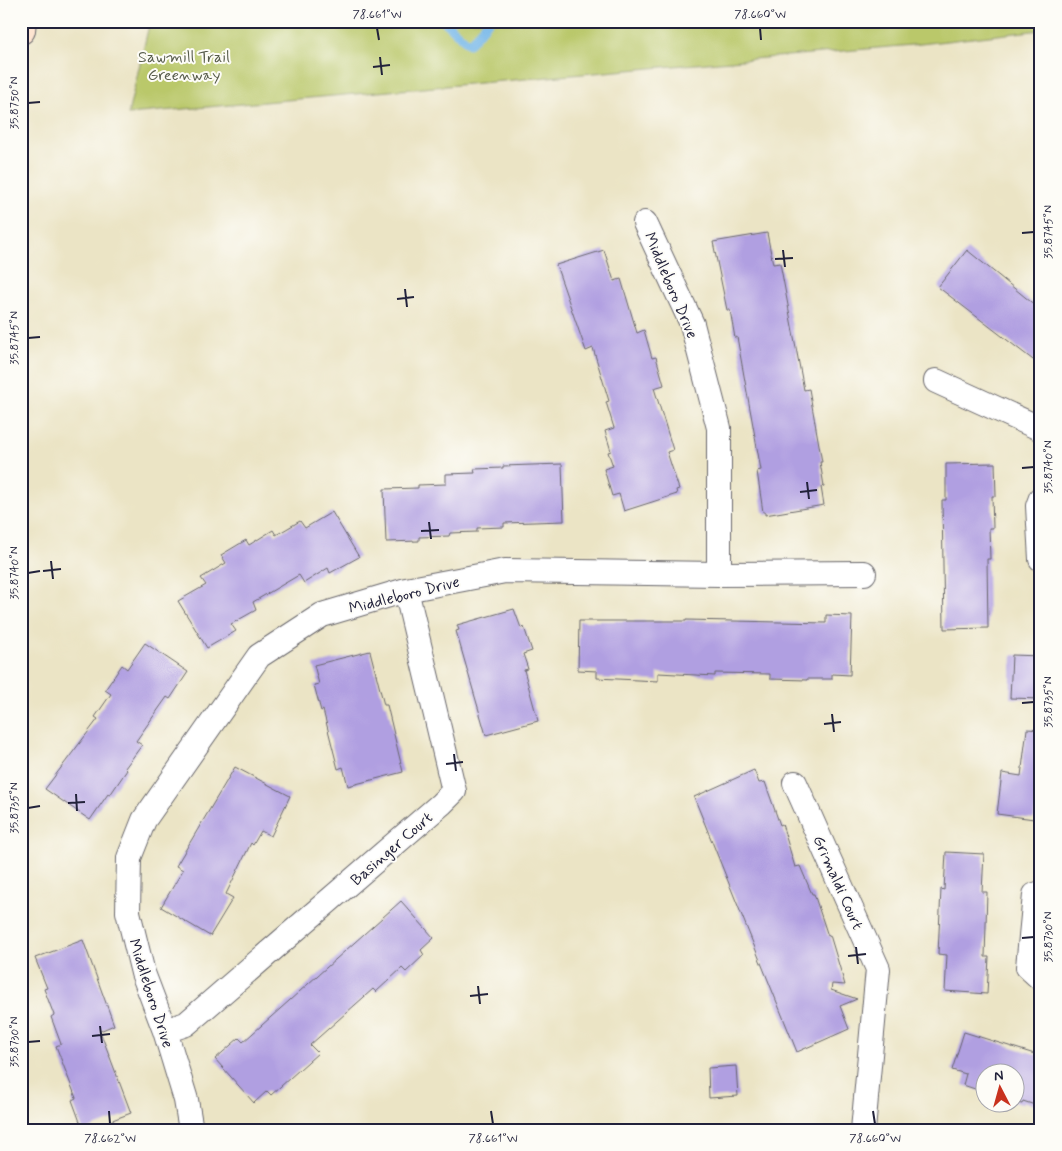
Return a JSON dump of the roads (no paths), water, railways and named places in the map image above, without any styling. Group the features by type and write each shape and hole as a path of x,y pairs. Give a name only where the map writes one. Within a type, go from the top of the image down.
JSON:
{"main road":[{"path":"21,30 22,21"}],"street":[{"name":"Middleboro Drive","path":"191,1130 186,1100 165,1031 143,972 128,912 129,858 144,820 259,656 322,615 406,590 505,571 719,574 719,428 692,324 645,223"},
{"path":"936,381 1041,429"},
{"path":"1041,498 1038,506 1041,558"},
{"path":"719,574 864,573"},
{"name":"Basinger Court","path":"165,1031 186,1024 454,791 406,590"},
{"name":"Grimaldi Court","path":"795,783 878,969 863,1130"},
{"path":"1041,893 1035,895 1028,967 1041,979"}],"waterway":[{"path":"444,21 469,44 489,21"}],"park label":[{"name":"Sawmill Trail Greenway","path":"184,65"}]}
